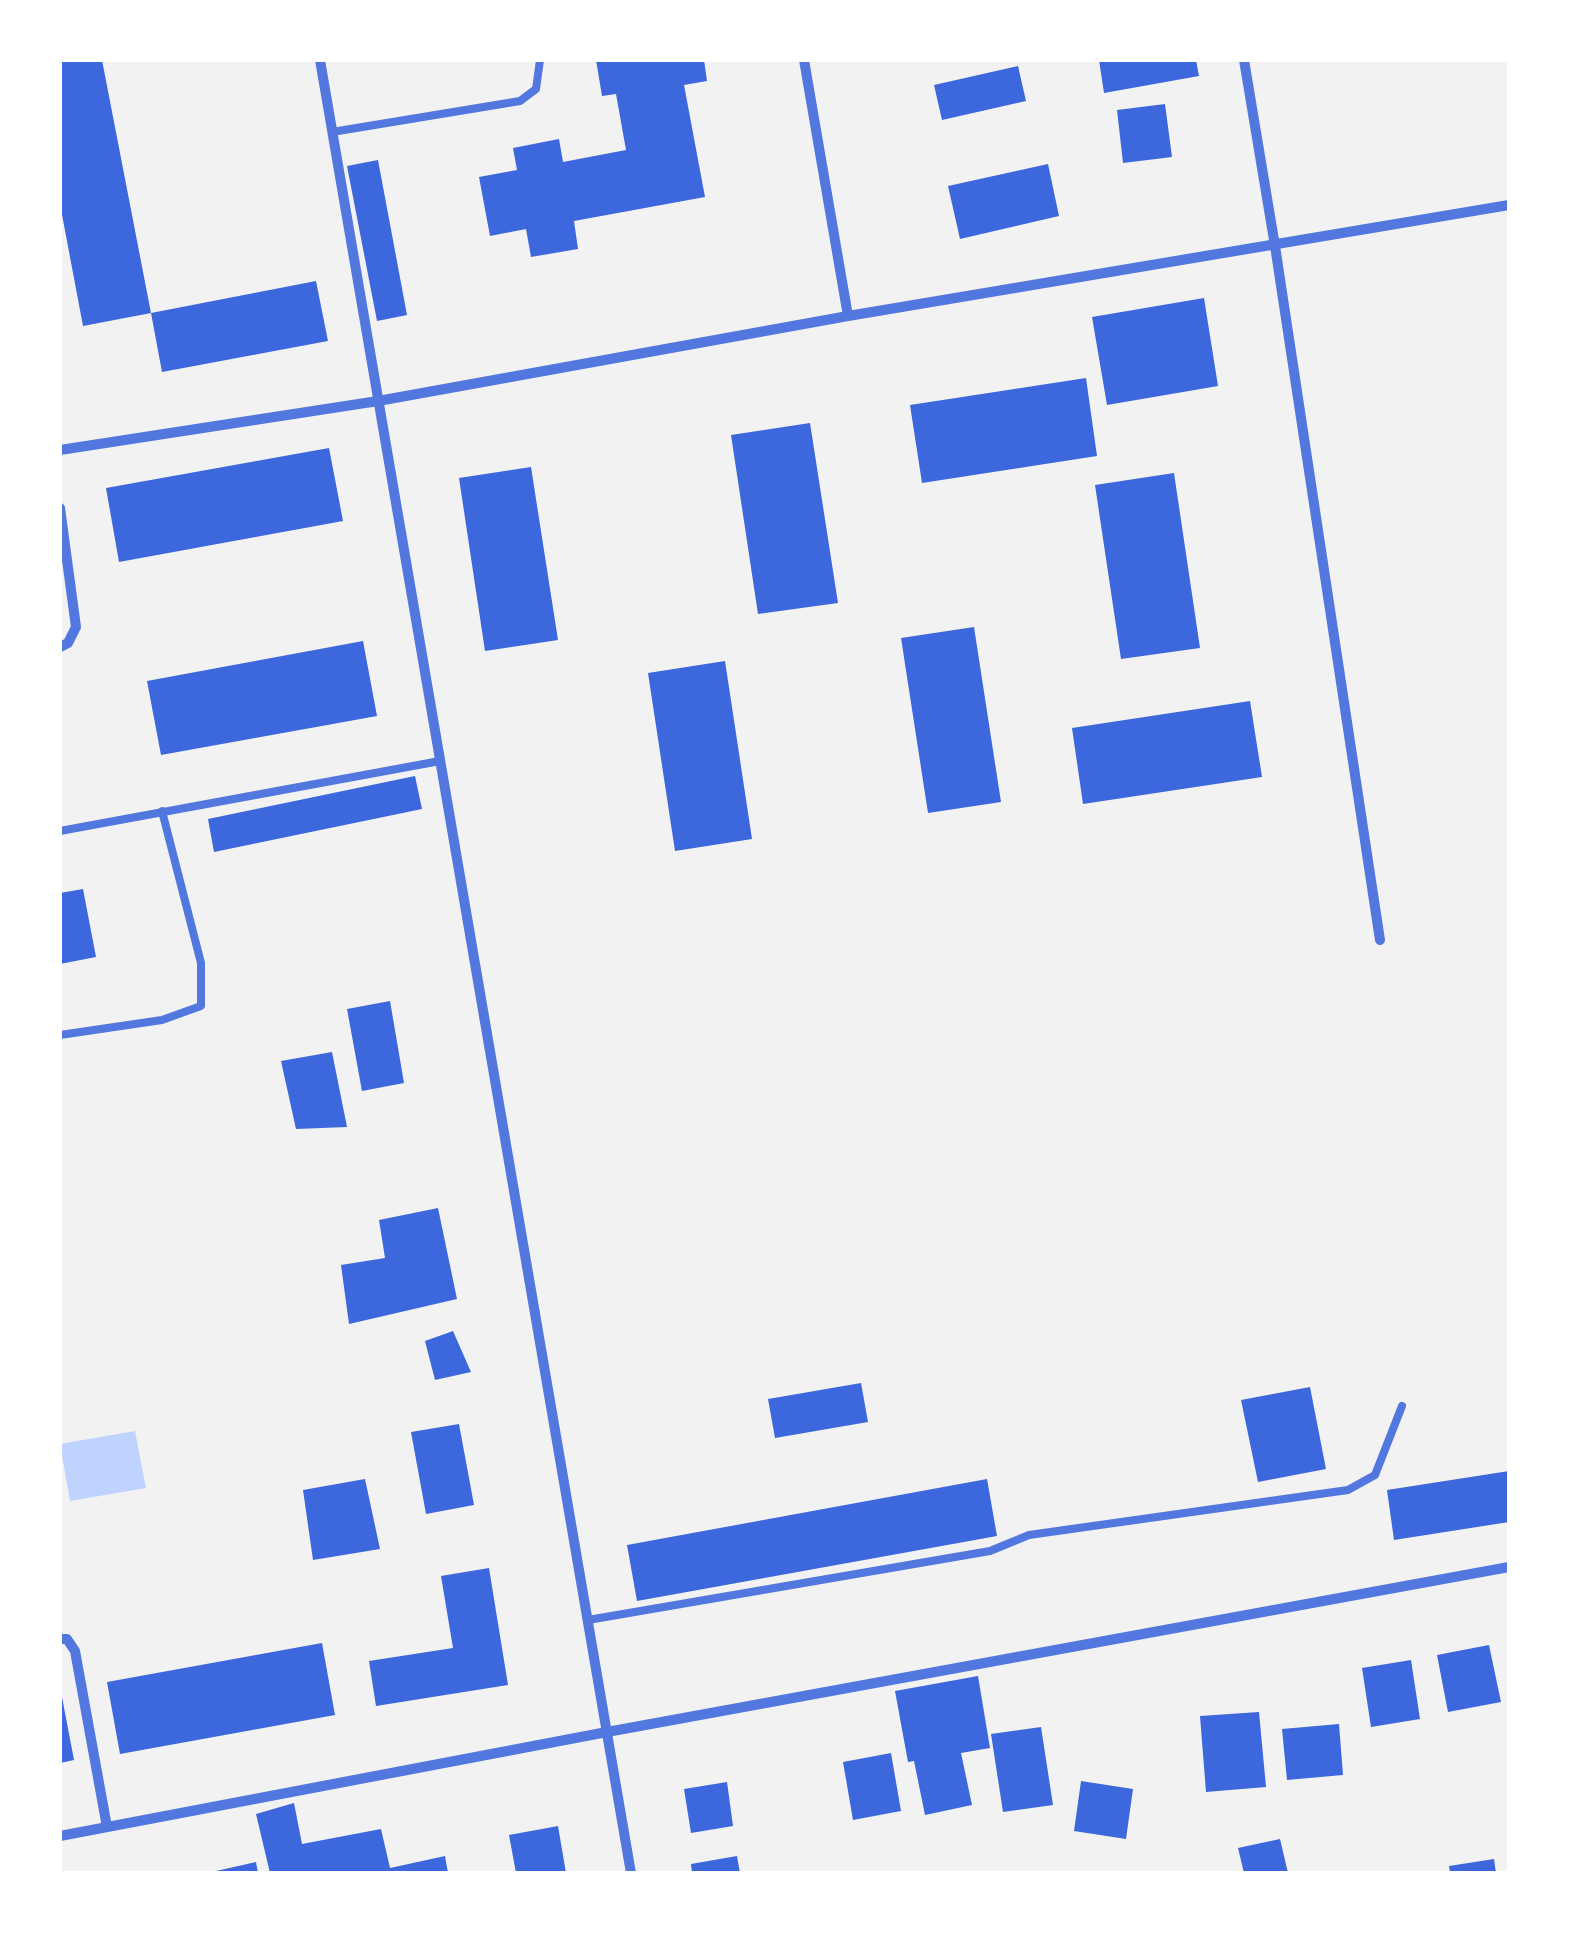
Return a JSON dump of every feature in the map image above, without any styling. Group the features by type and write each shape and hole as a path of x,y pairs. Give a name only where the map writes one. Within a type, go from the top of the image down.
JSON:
{"street":[{"path":"320,60 631,1873"},
{"path":"804,60 848,316"},
{"path":"1244,60 1276,246 1380,940"},
{"path":"60,450 378,402 848,316 1509,205"},
{"path":"60,508 76,628 68,643 60,647"},
{"path":"60,1836 1509,1567"},
{"path":"60,1639 67,1639 76,1651 106,1828"}],"lane":[{"path":"332,132 520,102 536,89 540,60"},
{"path":"60,832 440,761"},
{"path":"60,1035 162,1020 200,1006 202,963 162,811"},
{"path":"588,1620 990,1551 1030,1535 1348,1490 1375,1475 1402,1406"}],"water":[{"path":"135,1431 146,1488 70,1501 60,1444"}],"building":[{"path":"60,60 102,60 151,313 83,326 60,204"},
{"path":"596,60 704,60 707,81 684,85 705,197 574,221 578,249 531,257 526,229 490,236 479,177 517,170 513,148 559,139 563,162 626,150 616,94 602,96"},
{"path":"1099,60 1196,60 1199,76 1104,93"},
{"path":"1018,66 1026,101 942,120 934,85"},
{"path":"1165,104 1172,157 1123,163 1117,110"},
{"path":"378,160 407,315 377,321 347,166"},
{"path":"1048,164 1059,216 960,239 948,186"},
{"path":"316,281 328,341 162,372 151,313"},
{"path":"1204,298 1218,386 1107,405 1092,317"},
{"path":"1086,378 1097,456 922,483 910,405"},
{"path":"810,423 838,603 758,614 731,435"},
{"path":"329,448 343,521 119,562 106,488"},
{"path":"531,467 558,640 485,651 459,478"},
{"path":"1174,473 1200,648 1121,659 1095,485"},
{"path":"974,627 1001,802 928,813 901,638"},
{"path":"363,641 377,716 161,755 147,681"},
{"path":"725,661 752,839 675,851 648,673"},
{"path":"1250,701 1262,777 1083,804 1072,728"},
{"path":"415,776 422,809 214,852 208,819"},
{"path":"83,889 96,957 60,964 60,893"},
{"path":"390,1001 404,1083 362,1091 347,1009"},
{"path":"332,1052 347,1127 296,1129 281,1061"},
{"path":"438,1208 457,1299 349,1324 341,1265 385,1258 379,1220"},
{"path":"453,1331 471,1372 435,1380 425,1341"},
{"path":"861,1383 868,1422 775,1438 768,1399"},
{"path":"1310,1387 1326,1469 1258,1482 1241,1400"},
{"path":"459,1424 474,1505 426,1514 411,1432"},
{"path":"1509,1471 1509,1522 1394,1540 1387,1490"},
{"path":"365,1479 380,1549 313,1560 303,1490"},
{"path":"987,1479 997,1536 637,1601 627,1545"},
{"path":"489,1568 508,1685 376,1706 369,1661 453,1648 441,1576"},
{"path":"322,1643 335,1715 120,1754 107,1682"},
{"path":"1489,1645 1501,1702 1448,1712 1437,1655"},
{"path":"1411,1660 1420,1719 1371,1727 1362,1668"},
{"path":"978,1676 990,1748 961,1753 972,1805 925,1815 914,1761 908,1762 895,1691"},
{"path":"60,1698 74,1760 60,1763"},
{"path":"1259,1712 1266,1787 1206,1792 1200,1716"},
{"path":"1339,1724 1343,1775 1287,1780 1282,1729"},
{"path":"1041,1727 1053,1805 1003,1812 991,1734"},
{"path":"891,1753 901,1811 853,1820 843,1762"},
{"path":"1081,1781 1133,1789 1126,1839 1074,1831"},
{"path":"727,1782 733,1826 691,1833 684,1789"},
{"path":"294,1803 302,1844 381,1829 390,1868 445,1856 448,1873 270,1873 256,1814"},
{"path":"558,1826 566,1873 516,1873 509,1835"},
{"path":"1280,1839 1288,1873 1244,1873 1238,1848"},
{"path":"737,1856 740,1873 692,1873 691,1864"},
{"path":"1494,1859 1496,1873 1450,1873 1449,1866"},
{"path":"256,1862 258,1873 216,1873 216,1871"}]}
